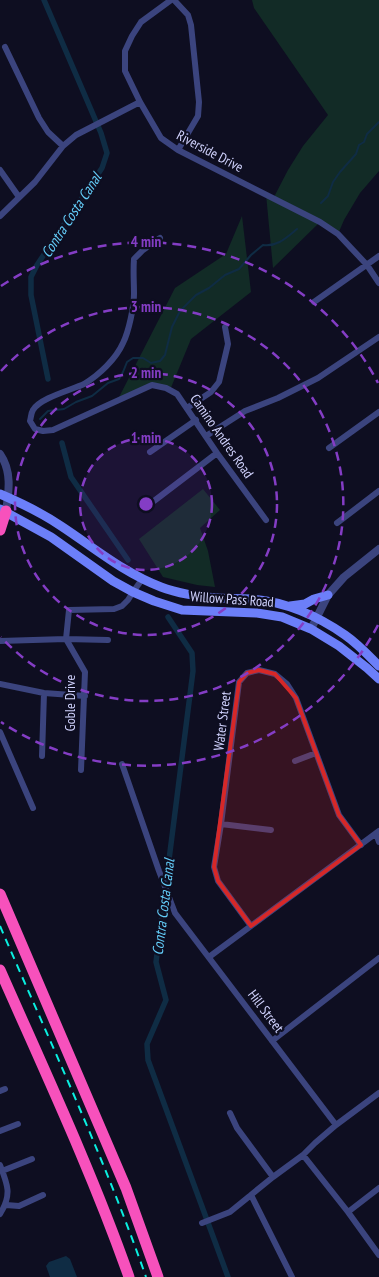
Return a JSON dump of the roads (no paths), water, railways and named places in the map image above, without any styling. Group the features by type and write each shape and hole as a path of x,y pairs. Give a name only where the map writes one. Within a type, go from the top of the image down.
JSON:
{"highway":[{"path":"0,530 3,510"},
{"path":"0,894 126,1188 158,1277"},
{"path":"0,970 89,1172 129,1277"}],"main road":[{"name":"Willow Pass Road","path":"4,496 33,509 120,566 160,587 216,598 250,598 273,601 287,606 317,618 345,635 379,666"},
{"name":"Willow Pass Road","path":"3,510 52,537 133,592 182,610 256,613 282,617 310,629 353,656 379,679"},
{"path":"287,606 305,604 328,595"}],"street":[{"name":"Riverside Drive","path":"173,0 141,22 125,52 125,71 161,138 178,150 320,222 338,234 367,265 379,283"},
{"path":"173,0 188,15 191,25 199,102 198,116 178,150"},
{"path":"5,47 38,118 48,132 64,146"},
{"path":"0,216 35,182 64,146 76,135 140,102"},
{"path":"0,170 20,197"},
{"name":"Camino Andres Road","path":"160,238 142,250 134,259 134,295 128,328 123,343 112,360 84,384 40,403 33,409 30,421 35,429 53,430 152,386 166,388 178,394 217,453 266,520"},
{"path":"314,302 379,256"},
{"path":"188,408 211,392 219,382 228,344 225,327"},
{"path":"206,436 245,411 278,398 318,378 379,337"},
{"path":"329,448 379,412"},
{"path":"150,452 196,420"},
{"path":"154,501 217,453"},
{"path":"0,454 6,463 9,479 4,496 3,510"},
{"path":"337,523 379,491"},
{"path":"310,629 328,595 344,577 379,549"},
{"path":"66,639 68,610 122,606 143,578"},
{"name":"Goble Drive","path":"66,639 85,672 81,770"},
{"path":"0,641 108,640"},
{"name":"Water Street","path":"251,926 218,881 214,867 239,682 247,674 260,670 274,674 288,684 296,698 339,815 361,845"},
{"path":"0,684 44,693 85,696"},
{"path":"42,756 44,693"},
{"path":"0,732 34,808"},
{"path":"295,762 316,753"},
{"name":"Hill Street","path":"122,764 175,913 336,1125"},
{"path":"221,824 272,830"},
{"path":"209,958 377,832 379,842"},
{"path":"272,1041 379,958"},
{"path":"202,1223 230,1212 303,1155 336,1125 379,1093"},
{"path":"230,1113 237,1128 273,1177"},
{"path":"0,1132 18,1124"},
{"path":"303,1155 379,1255"},
{"path":"0,1214 8,1198 7,1187 1,1168 32,1159"},
{"path":"348,1212 379,1188"},
{"path":"251,1194 292,1277"},
{"path":"6,1205 19,1206 43,1195"}],"water":[{"path":"66,1256 70,1259 77,1277 50,1277 46,1266 49,1262"}],"waterway":[{"name":"Contra Costa Canal","path":"44,0 101,133 107,153 102,168 37,265 31,277 31,295 48,379"},
{"path":"321,203 328,196 333,182 340,172 356,154 359,145 364,142 367,134 379,122"},
{"path":"40,419 48,411 64,409 92,396 108,383 119,379 127,362 133,358 143,358 151,363 160,361 165,355 172,327 180,311 196,295 209,288 225,275 239,269 263,245 273,245 285,239 297,229"},
{"name":"Contra Costa Canal","path":"62,443 71,477 128,560"},
{"name":"Contra Costa Canal","path":"168,617 192,653 193,671 156,962 166,1000 147,1044 148,1060 228,1277"}],"railway":[{"path":"0,926 95,1144 146,1277"}]}
